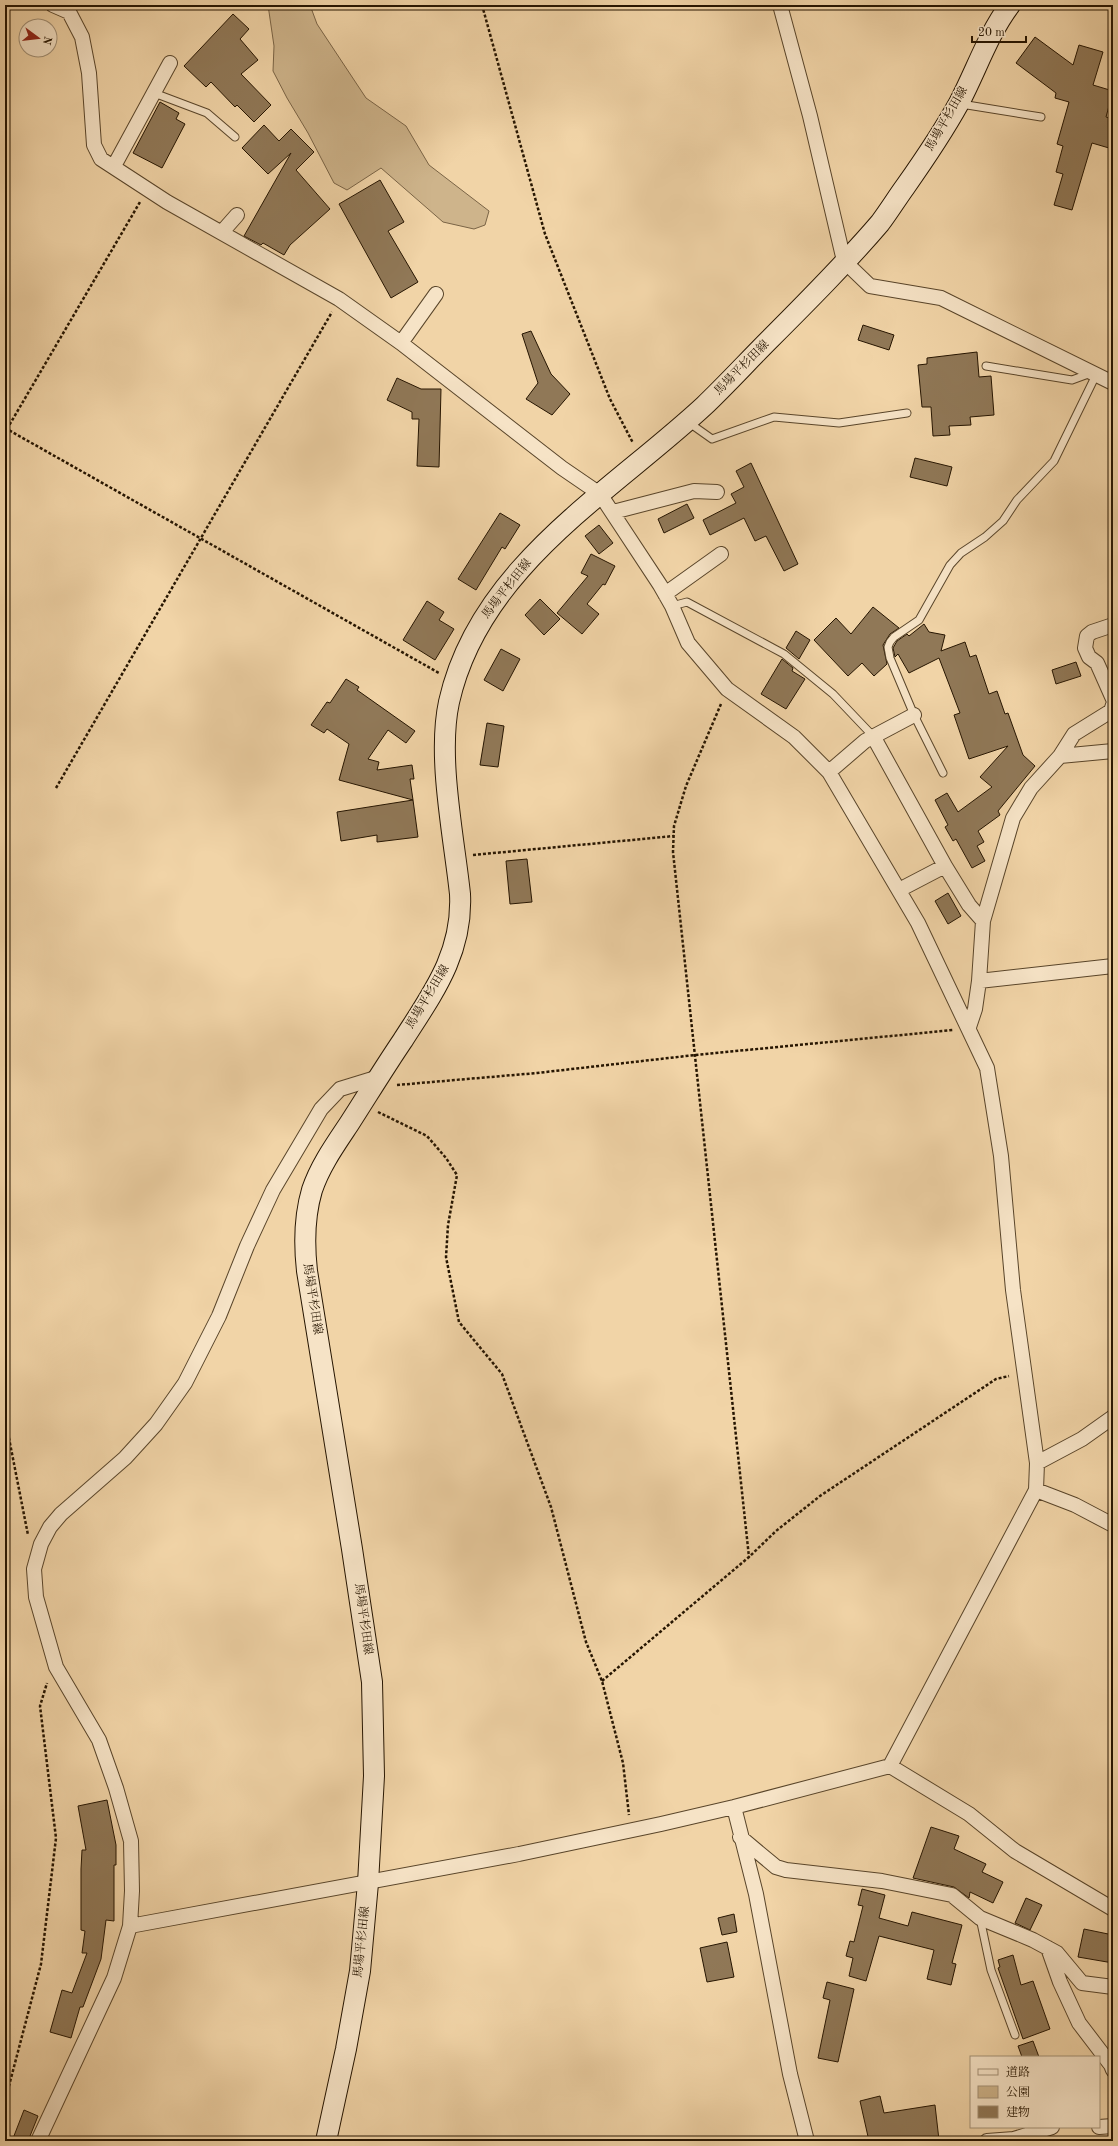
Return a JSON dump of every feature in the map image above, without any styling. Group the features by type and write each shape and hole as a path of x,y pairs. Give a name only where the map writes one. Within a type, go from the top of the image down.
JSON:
{"main road":[{"name":"馬場平杉田線","path":"326,2141 346,2049 360,1971 368,1883 374,1776 372,1682 351,1541 307,1271 305,1237 310,1200 317,1177 329,1154 434,992 450,960 461,912 445,745 446,717 455,682 463,658 479,625 520,568 600,494 703,407 813,296 881,222 920,164 958,103 975,68 1010,5"}],"street":[{"path":"53,5 69,12 82,37 89,72 94,145 102,159 147,189 339,299 401,343 490,414 562,468 600,494 645,560 669,600 688,644 727,689 794,737 829,772 918,923 969,1027 987,1068 999,1142 1013,1290 1037,1463 1036,1490 890,1766"},
{"path":"780,5 810,116 844,261 870,286 941,298 1113,383"},
{"path":"114,166 170,63"},
{"path":"222,232 237,215"},
{"path":"401,343 436,294"},
{"path":"612,512 694,491 716,492"},
{"path":"669,600 721,554"},
{"path":"1113,625 1092,632 1087,636 1085,648 1089,657 1097,663 1113,699"},
{"path":"969,1027 975,1009 979,981 983,921 1013,818 1031,788 1060,756 1074,734 1111,711 1113,705"},
{"path":"829,772 873,736 914,716"},
{"path":"873,736 969,905 983,921"},
{"path":"1060,756 1113,751"},
{"path":"899,890 946,866"},
{"path":"979,981 1113,966"},
{"path":"38,2141 114,1978 130,1926 132,1891 131,1841 116,1788 99,1740 56,1667 36,1596 34,1569 41,1544 50,1526 61,1514 130,1453 156,1424 184,1383 219,1316 247,1246 273,1190 321,1108 340,1089 379,1076"},
{"path":"1037,1463 1082,1439 1113,1417"},
{"path":"1036,1490 1074,1505 1113,1525"},
{"path":"130,1926 368,1883 631,1830 734,1807 890,1766 969,1814 1015,1851 1113,1909"},
{"path":"734,1807 740,1837 756,1894 790,2074 807,2141"},
{"path":"740,1837 776,1867 786,1870 882,1881 952,1895 980,1918 1033,1940 1057,1953 1082,1983 1113,1987"},
{"path":"1048,1948 1060,1982 1079,2023 1111,2065 1113,2070"},
{"path":"1100,2127 1113,2126"},
{"path":"987,2141 1014,2139 1049,2128"}],"lane":[{"path":"154,93 206,113 235,137"},
{"path":"958,103 1041,116"},
{"path":"986,366 1072,380 1093,374"},
{"path":"943,773 914,716 890,658 888,647 894,637 919,620 950,566 961,553 985,537 1003,521 1018,500 1054,461 1093,374"},
{"path":"686,421 712,439 774,417 839,423 907,413"},
{"path":"669,600 687,602 784,654 833,694 873,736"},
{"path":"980,1918 991,1970 1015,2036"}],"path":[{"path":"482,5 545,234 610,399 641,459"},
{"path":"147,189 6,429 455,682"},
{"path":"56,788 339,299"},
{"path":"727,689 686,786 674,826 673,852 750,1557"},
{"path":"456,856 674,836"},
{"path":"379,1076 392,1086 537,1073 695,1055 951,1031 969,1027"},
{"path":"375,1111 427,1136 446,1158 457,1175 448,1225 446,1258 460,1322 502,1374 551,1507 586,1642 602,1681 623,1763 631,1830"},
{"path":"602,1681 750,1557 776,1531 820,1496 996,1379 1024,1373"},
{"path":"5,1418 29,1539"},
{"path":"5,2101 41,1964 56,1838 40,1706 54,1658"}],"green space":[{"path":"268,5 310,5 317,24 366,98 406,126 429,165 489,211 485,225 474,229 443,222 381,168 347,190 334,183 273,71 274,46"}],"building":[{"path":"233,14 249,29 240,39 258,60 241,74 271,105 254,122 237,105 235,107 211,82 206,87 184,66"},
{"path":"1035,37 1073,65 1079,45 1103,52 1093,85 1113,91 1106,117 1113,119 1113,136 1109,148 1092,143 1072,210 1054,205 1063,174 1056,172 1063,146 1057,144 1069,102 1055,98 1056,93 1016,63"},
{"path":"160,102 179,113 176,119 185,124 162,168 133,153"},
{"path":"264,125 279,141 291,129 314,152 296,170 330,209 290,245 284,255 263,243 261,245 244,236 291,153 268,174 242,148"},
{"path":"380,180 404,222 388,231 418,282 391,298 339,204"},
{"path":"863,325 894,335 889,350 858,340"},
{"path":"531,331 551,374 570,394 552,415 526,399 538,383 522,334"},
{"path":"977,352 979,377 991,376 994,415 970,417 971,425 949,426 950,435 933,436 931,407 922,407 918,365 927,364 927,358"},
{"path":"397,378 421,389 441,389 439,467 417,466 419,419 412,419 412,412 387,400"},
{"path":"915,458 952,467 947,486 910,477"},
{"path":"751,463 798,564 784,571 766,536 755,541 744,518 710,535 703,520 736,503 731,494 744,487 736,471"},
{"path":"687,504 694,518 664,533 658,519"},
{"path":"500,513 520,525 505,549 502,547 476,590 458,579"},
{"path":"599,525 613,543 599,554 585,536"},
{"path":"591,554 615,566 605,585 603,584 587,604 599,614 582,634 557,613 588,576 581,573"},
{"path":"540,599 560,619 544,635 525,615"},
{"path":"427,601 444,612 439,620 454,629 435,660 403,640"},
{"path":"873,607 899,628 890,634 883,645 887,664 874,676 862,663 848,676 814,640 836,618 851,634"},
{"path":"924,624 929,632 945,635 941,651 965,642 970,657 976,655 989,694 997,691 1005,714 1008,713 1023,755 1035,766 998,811 1000,815 978,831 984,842 977,846 985,861 972,868 956,839 953,841 945,827 948,825 935,800 947,793 958,812 992,787 980,777 1008,746 969,759 954,715 960,713 939,658 909,673 898,654 895,657 893,648 897,641 907,634 909,636"},
{"path":"796,631 810,640 799,659 786,648"},
{"path":"501,649 520,659 503,691 484,680"},
{"path":"782,659 793,668 792,671 805,679 786,709 761,694"},
{"path":"1076,662 1081,676 1056,684 1052,670"},
{"path":"346,679 359,687 357,690 415,731 406,743 388,730 368,759 379,762 377,770 412,765 414,779 410,779 413,800 339,780 349,744 327,729 324,733 311,725 327,702 330,703"},
{"path":"487,723 504,726 498,767 480,765"},
{"path":"413,800 418,837 377,842 377,835 341,841 337,812"},
{"path":"527,859 532,902 510,904 506,861"},
{"path":"948,893 961,916 948,924 935,901"},
{"path":"107,1800 116,1845 116,1865 114,1865 114,1921 106,1920 101,1959 83,2007 80,2007 71,2038 50,2032 62,1990 72,1993 87,1953 82,1953 85,1931 81,1930 82,1850 86,1850 78,1806"},
{"path":"931,1827 959,1836 954,1849 986,1864 982,1872 1003,1882 993,1903 970,1892 969,1898 954,1887 913,1878"},
{"path":"862,1889 885,1895 879,1918 908,1926 912,1912 962,1925 952,1963 956,1964 951,1985 927,1979 934,1950 879,1936 866,1981 849,1976 853,1958 846,1956 850,1941 854,1942 863,1906 858,1905"},
{"path":"1026,1898 1042,1905 1030,1930 1015,1923"},
{"path":"734,1914 737,1932 722,1935 718,1918"},
{"path":"1084,1929 1113,1935 1113,1963 1078,1957"},
{"path":"727,1942 734,1977 707,1982 700,1948"},
{"path":"1013,1955 1021,1985 1033,1981 1050,2029 1023,2039 998,1968 1000,1967 998,1960"},
{"path":"827,1982 854,1989 838,2062 818,2058 830,2000 823,1998"},
{"path":"1033,2041 1039,2056 1022,2056 1018,2046"},
{"path":"880,2096 884,2113 935,2105 939,2140 869,2141 860,2101"},
{"path":"24,2110 38,2116 28,2141 12,2141"}]}
